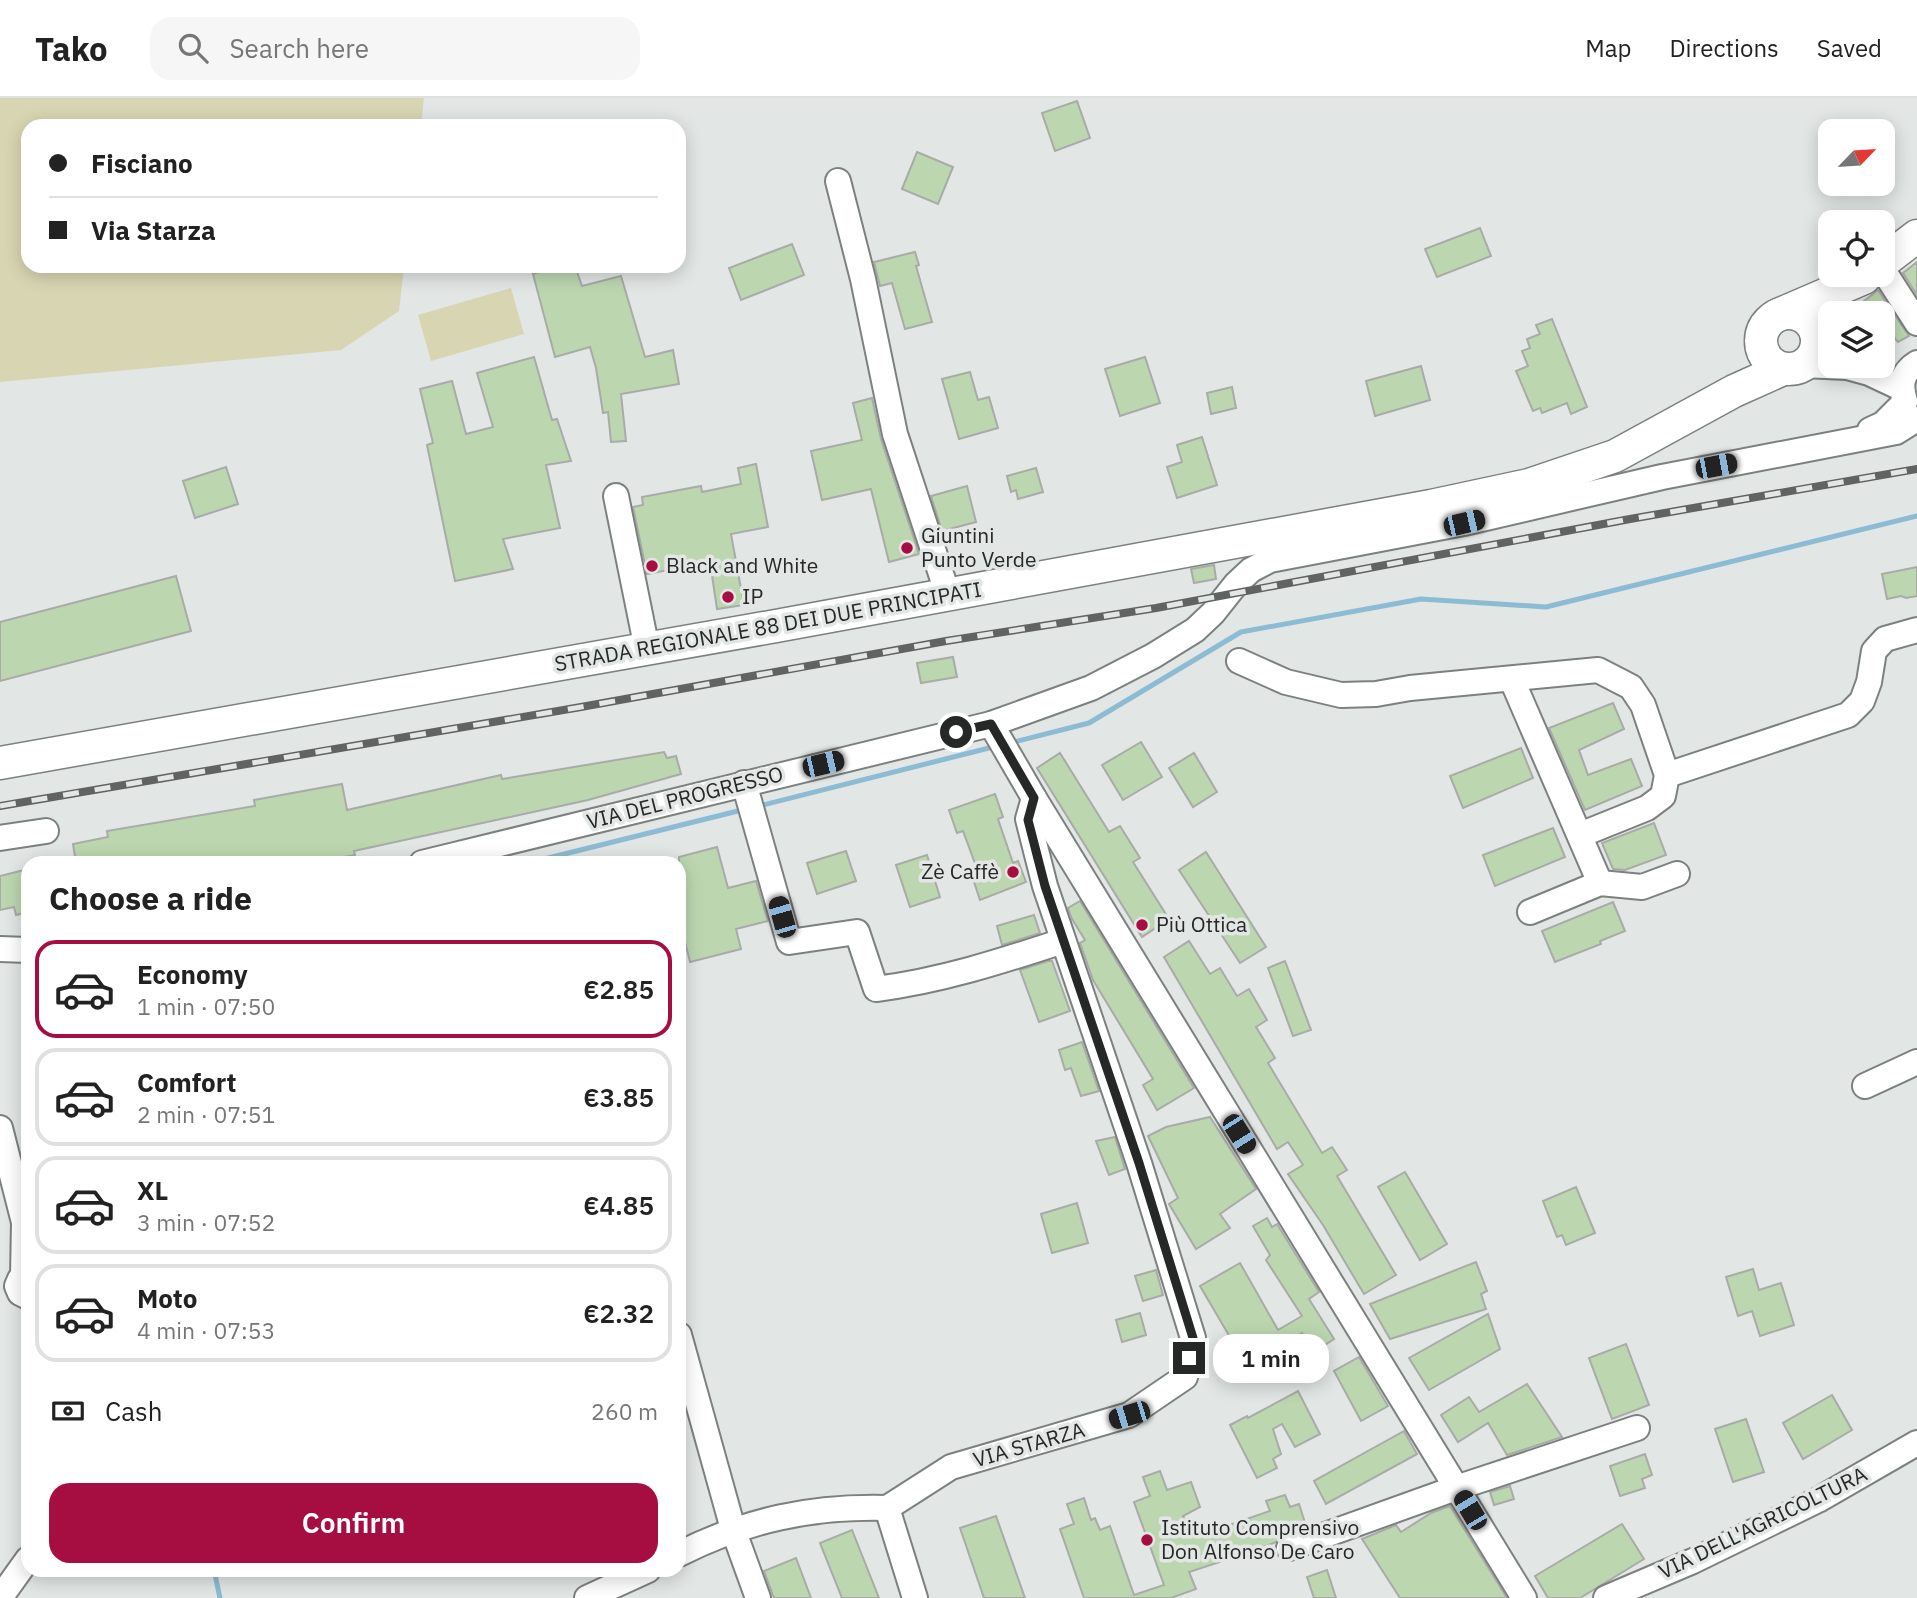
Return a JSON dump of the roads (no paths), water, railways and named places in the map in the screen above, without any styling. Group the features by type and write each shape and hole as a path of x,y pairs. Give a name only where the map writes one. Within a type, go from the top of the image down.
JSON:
{"main road":[{"name":"STRADA REGIONALE 88 DEI DUE PRINCIPATI","path":"1895,254 1917,236"},
{"name":"STRADA REGIONALE 88 DEI DUE PRINCIPATI","path":"1688,416 1726,383 1748,359 1770,326 1844,287"},
{"name":"STRADA REGIONALE 88 DEI DUE PRINCIPATI","path":"1842,301 1857,287"},
{"path":"1818,339 1811,323 1796,314 1770,326 1764,354 1775,366 1818,359"},
{"name":"STRADA REGIONALE 88 DEI DUE PRINCIPATI","path":"0,763 948,595 1431,506 1530,485 1615,456 1688,416 1818,361"}],"street":[{"path":"838,181 863,279 895,435 948,595"},
{"path":"1887,287 1917,323"},
{"path":"1876,378 1911,392"},
{"name":"VIA DEL PROGRESSO","path":"458,856 748,800 999,738 1153,656 1195,630 1251,570 1270,560 1464,523 1640,481 1850,440 1883,424 1911,392"},
{"path":"615,496 647,649"},
{"path":"1667,775 1848,715 1862,701 1874,651 1885,639 1917,630"},
{"path":"1238,661 1286,682 1341,695 1376,694 1410,688 1598,670 1631,687 1643,705 1667,775 1663,796 1647,808 1580,835"},
{"path":"1513,680 1600,883"},
{"path":"999,738 1524,1598"},
{"name":"VIA STARZA","path":"887,1508 951,1467 1129,1415 1185,1377 1193,1338 1139,1163 1045,886 1028,820 1034,798"},
{"path":"748,800 789,942 857,932 876,989 907,985 1009,959 1063,941"},
{"path":"0,838 46,831"},
{"path":"1530,912 1600,883 1642,887 1677,874"},
{"path":"0,949 21,950"},
{"path":"1865,1086 1917,1062"},
{"path":"0,1128 21,1210"},
{"path":"19,1290 21,1273"},
{"path":"686,1360 733,1529 758,1598"},
{"path":"1289,1548 1456,1488 1637,1428"},
{"name":"VIA DELL'AGRICOLTURA","path":"1606,1598 1693,1561 1818,1500 1917,1443"},
{"path":"686,1551 733,1529 783,1515 849,1507 887,1508 915,1598"},
{"path":"3,1594 21,1569"},
{"path":"587,1598 633,1577"}],"waterway":[{"path":"1010,743 1089,723 1241,632 1421,599 1546,607 1917,516"},
{"path":"759,806 997,746"},
{"path":"556,856 746,809"},
{"path":"216,1577 220,1598"}],"railway":[{"path":"0,806 581,707 946,641 1156,608 1630,519 1917,469"}],"place":[{"name":"Giuntini Punto Verde","path":"907,548"},
{"name":"Black and White","path":"652,566"},
{"name":"IP","path":"728,597"},
{"name":"Zè Caffè","path":"1013,872"},
{"name":"Più Ottica","path":"1142,925"},
{"name":"Istituto Comprensivo Don Alfonso De Caro","path":"1147,1540"}]}
